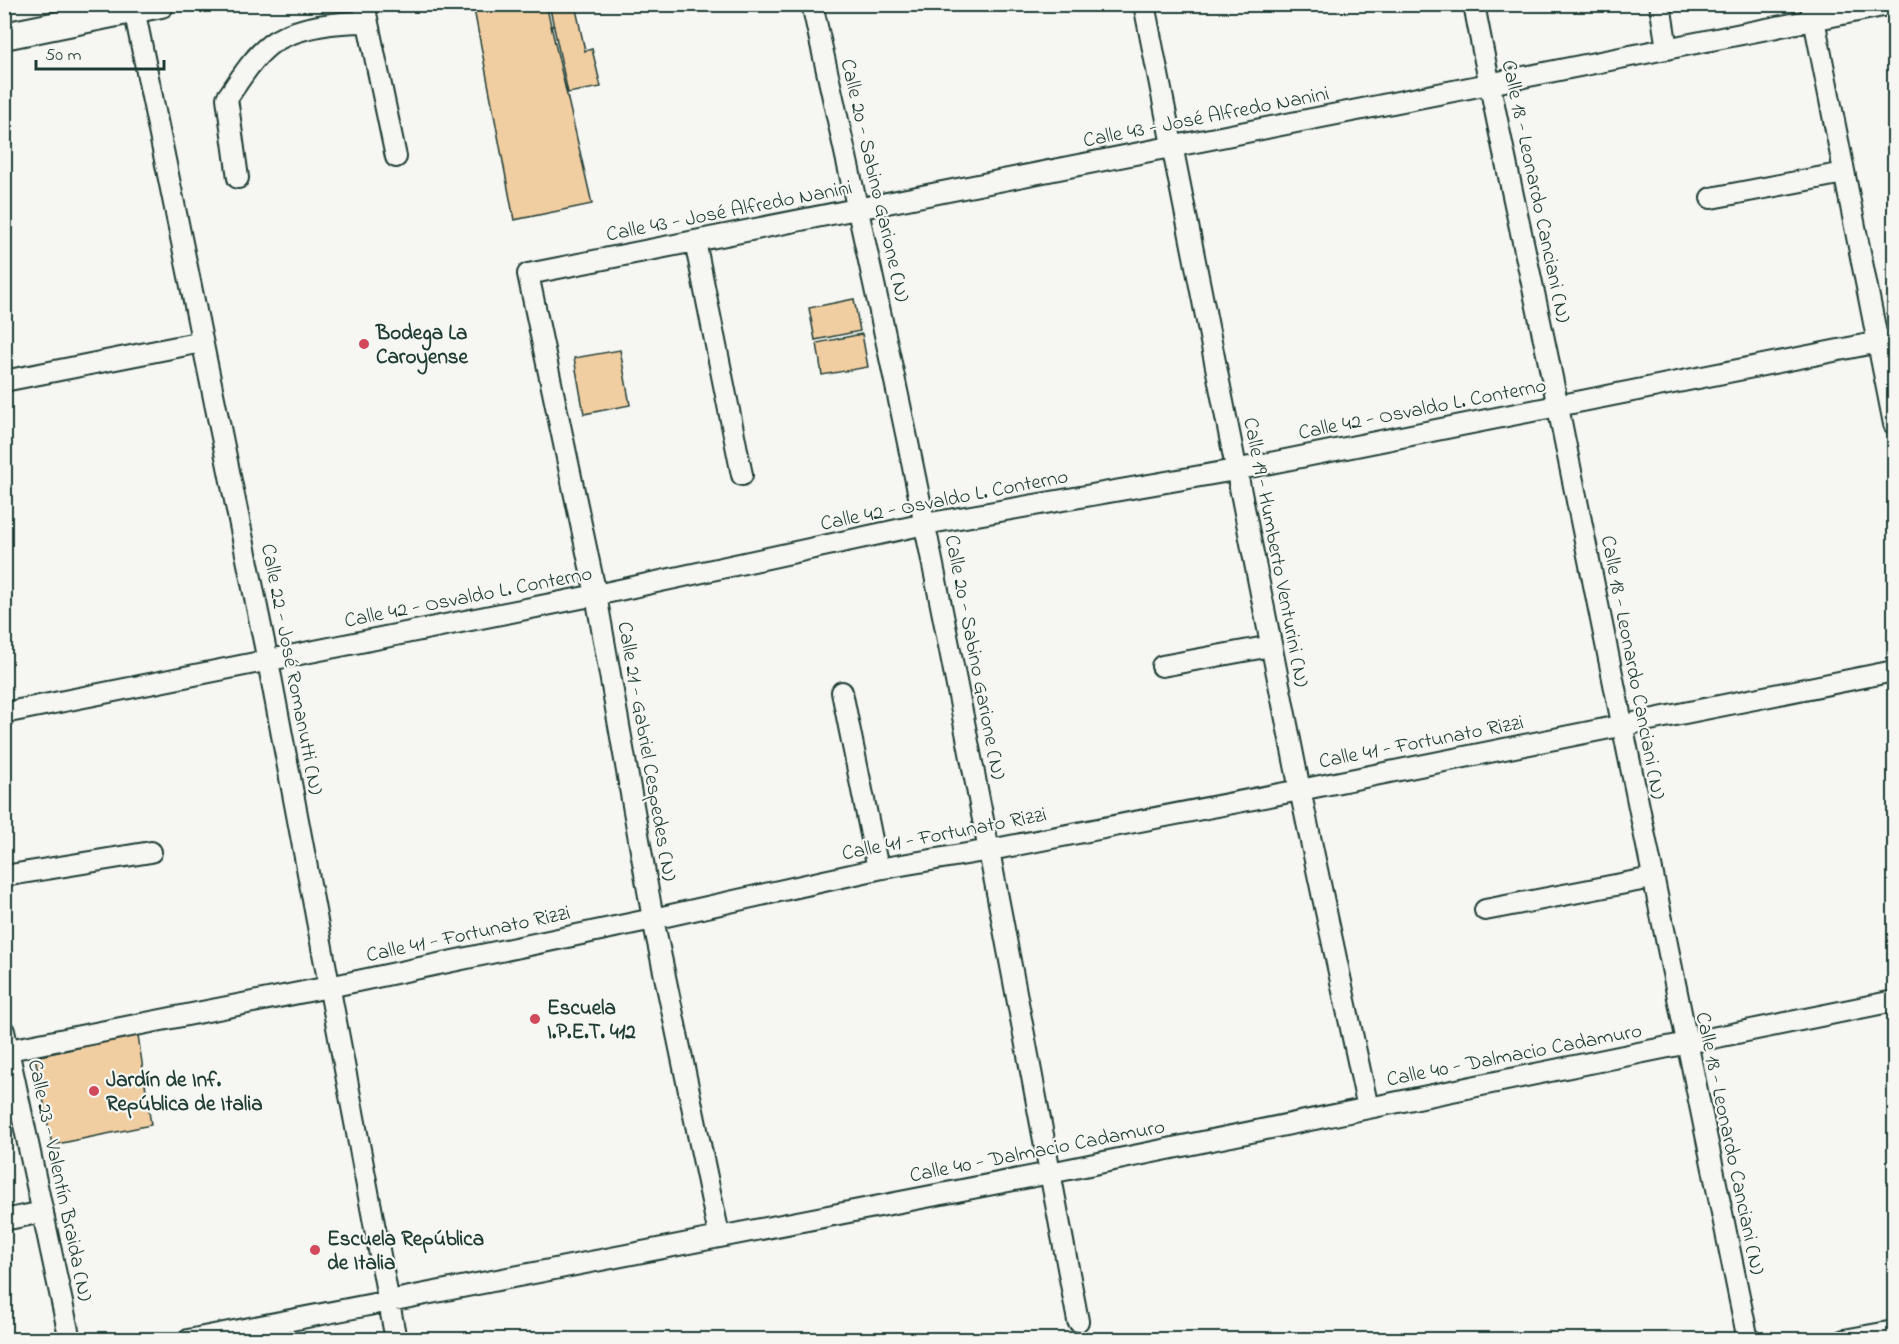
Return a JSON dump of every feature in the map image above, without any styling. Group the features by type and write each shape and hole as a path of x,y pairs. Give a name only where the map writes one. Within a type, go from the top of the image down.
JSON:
{"main road":[{"path":"4,36 133,7 161,4"}],"street":[{"name":"Calle 20 - Sabino Garione (N)","path":"812,4 925,524 990,850 1078,1321"},
{"name":"Calle 19 - Humberto Venturini (N)","path":"1144,4 1235,470 1368,1108"},
{"name":"Calle 18 - Leonardo Canciani (N)","path":"1474,4 1558,406 1685,1044 1748,1340"},
{"path":"1660,4 1667,49"},
{"name":"Calle 43 - José Alfredo Nanini","path":"528,274 1667,49 1812,12 1893,4"},
{"name":"Calle 22 - José Romanutti (N)","path":"133,7 268,661 396,1340"},
{"path":"1812,12 1844,173 1886,341 1894,424"},
{"path":"238,178 226,98 246,71 276,41 296,33 346,22 365,13 396,156"},
{"path":"1711,198 1844,173"},
{"path":"695,241 742,475"},
{"name":"Calle 21 - Gabriel Cespedes (N)","path":"528,274 596,595 653,919 719,1235"},
{"name":"Calle 42 - Osvaldo L. Conterno","path":"4,713 596,595 925,524 1235,470 1886,341"},
{"path":"4,381 202,342"},
{"path":"1162,666 1271,646"},
{"name":"Calle 41 - Fortunato Rizzi","path":"6,1044 329,987 878,869 990,850 1300,790 1894,671"},
{"path":"842,692 878,869"},
{"path":"4,876 151,852"},
{"path":"1485,910 1652,878"},
{"name":"Calle 40 - Dalmacio Cadamuro","path":"188,1340 719,1235 1050,1173 1894,1001"},
{"name":"Calle 23 - Valentín Braida (N)","path":"6,1044 70,1340"},
{"path":"4,1220 43,1212"},
{"path":"1844,1340 1894,1331"}],"building":[{"path":"473,4 546,4 592,204 514,220"},
{"path":"549,4 575,4 585,51 592,49 601,87 568,93"},
{"path":"854,299 860,331 815,340 809,308"},
{"path":"862,334 868,367 822,375 817,343"},
{"path":"620,350 630,405 584,414 574,358"},
{"name":"Jardín de Inf. República de Italia","path":"138,1035 151,1125 52,1145 35,1057"}],"place":[{"name":"Bodega La Caroyense","path":"364,344"},
{"name":"Escuela I.P.E.T. 412","path":"535,1019"},
{"name":"Jardín de Inf. República de Italia","path":"94,1091"},
{"name":"Escuela República de Italia","path":"315,1250"}]}
